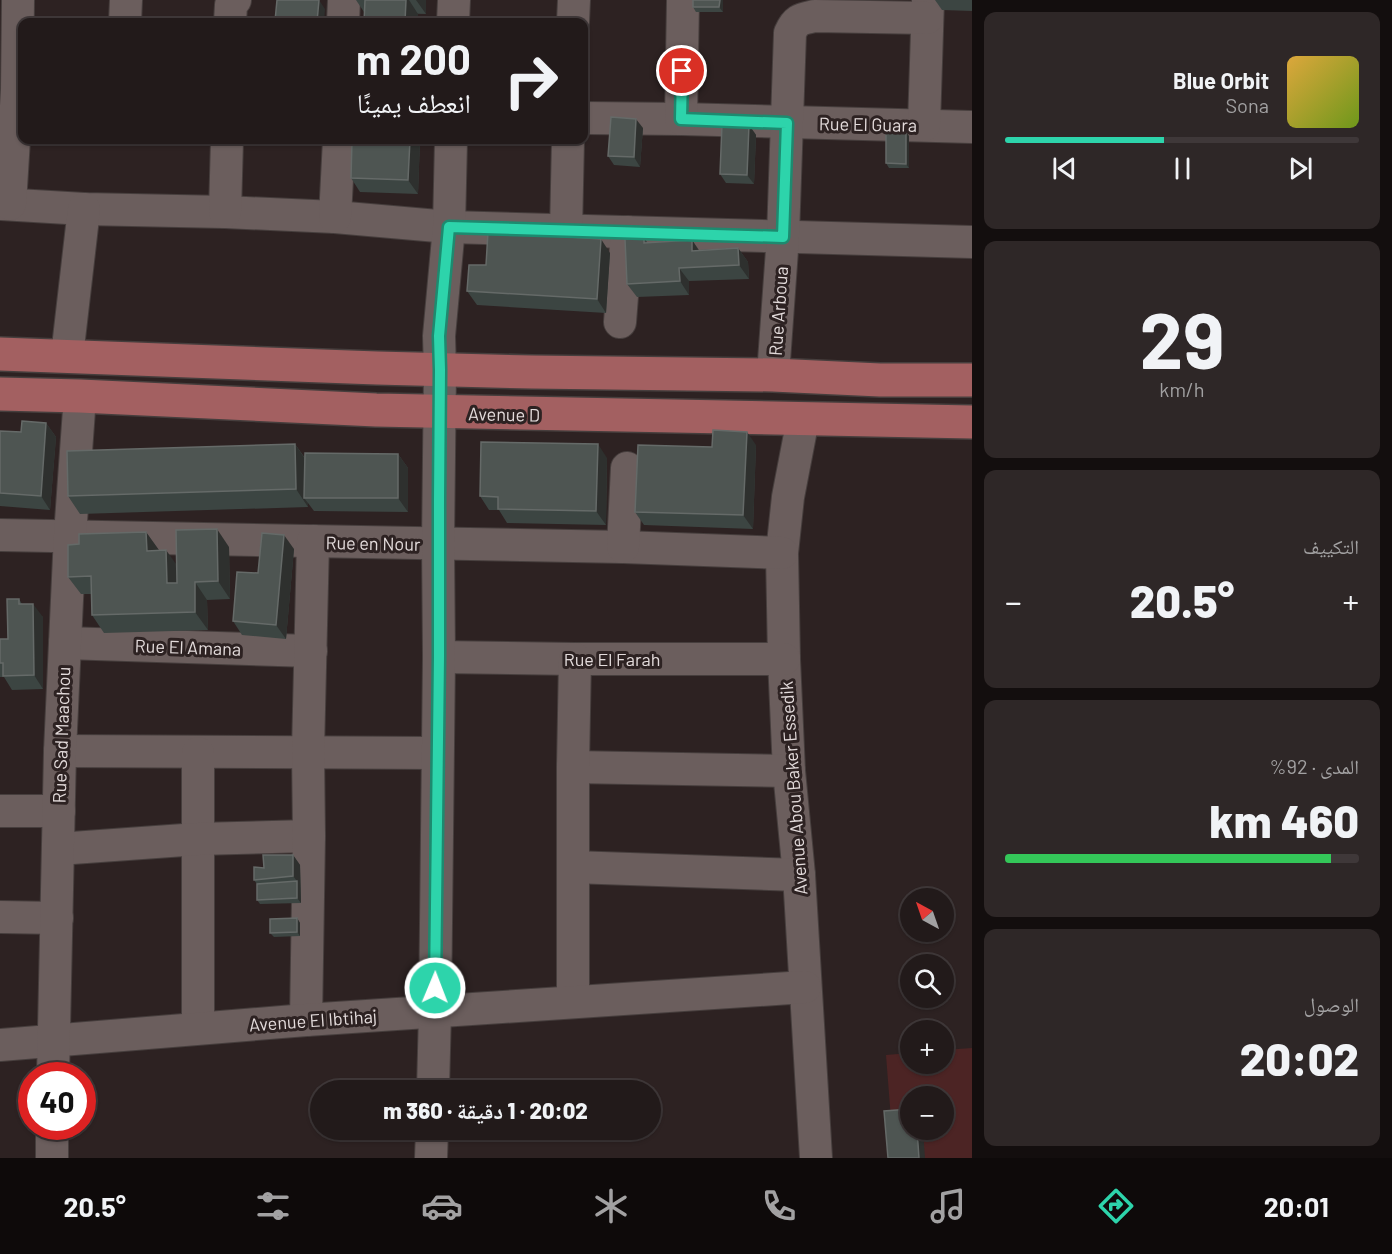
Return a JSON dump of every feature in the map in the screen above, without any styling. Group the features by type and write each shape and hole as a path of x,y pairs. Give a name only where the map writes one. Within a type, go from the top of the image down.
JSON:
{"main road":[{"path":"0,354 440,370 972,380"},
{"name":"Avenue D","path":"0,393 364,410 972,422"}],"street":[{"path":"18,0 5,204 84,209 335,217 449,227 972,242"},
{"path":"125,18 126,0"},
{"path":"230,18 231,5 235,0"},
{"path":"343,18 344,0"},
{"path":"453,18 454,0"},
{"path":"573,18 574,0"},
{"path":"681,119 683,0"},
{"path":"924,125 928,9"},
{"name":"Rue Arboua","path":"773,375 783,237 790,33 794,24 803,18 928,9"},
{"name":"Rue El Guara","path":"588,118 972,128"},
{"path":"225,212 227,144"},
{"path":"335,217 339,144"},
{"path":"433,1080 439,657 439,336 449,227 451,144"},
{"path":"566,231 568,144"},
{"path":"67,356 84,209"},
{"path":"620,322 627,232"},
{"name":"Rue Sad Maachou","path":"53,1062 64,643 80,396"},
{"name":"Avenue Abou Baker Essedik","path":"803,419 788,497 782,553 789,771 816,1158"},
{"path":"624,547 627,468"},
{"name":"Rue en Nour","path":"0,535 624,547 782,553"},
{"path":"306,1020 308,752 314,541"},
{"name":"Rue El Amana","path":"64,643 311,651"},
{"name":"Rue El Farah","path":"439,657 784,659"},
{"path":"573,1002 575,659"},
{"path":"60,751 437,753"},
{"path":"198,753 198,1028"},
{"path":"573,767 789,771"},
{"path":"0,811 59,812"},
{"path":"58,849 198,839 309,836"},
{"path":"573,867 798,875"},
{"path":"0,917 57,918"},
{"name":"Avenue El Ibtihaj","path":"0,1045 306,1020 805,987"},
{"path":"52,1140 52,1158"},
{"path":"431,1158 432,1140"}],"shaded area":[{"path":"972,1048 972,1158 894,1158 886,1055 900,1054 900,1074 954,1074 954,1049"}],"building":[{"path":"277,0 319,0 317,18 275,18"},
{"path":"365,0 406,0 405,18 364,18"},
{"path":"693,0 720,0 719,7 693,7"},
{"path":"611,117 636,119 634,157 608,156"},
{"path":"722,124 749,125 747,175 720,174"},
{"path":"886,131 906,131 906,164 886,163"},
{"path":"352,144 410,144 408,180 351,178"},
{"path":"488,232 601,239 597,299 467,291 469,265 486,265"},
{"path":"644,238 644,243 692,240 692,251 738,248 739,265 679,268 680,281 627,284 625,239"},
{"path":"22,421 46,423 41,496 0,493 0,431 21,432"},
{"path":"713,430 747,432 743,515 635,512 638,445 712,447"},
{"path":"481,442 598,444 596,511 498,509 498,497 480,496"},
{"path":"295,444 296,489 68,496 67,451"},
{"path":"305,453 398,454 398,498 304,498"},
{"path":"217,529 218,581 195,582 195,612 92,615 91,576 68,577 68,545 79,544 79,534 146,532 147,551 166,550 167,583 177,583 176,530"},
{"path":"262,533 284,535 276,625 233,621 237,572 258,573"},
{"path":"7,599 19,599 19,604 33,604 34,675 3,676 3,663 0,663 0,639 8,639"},
{"path":"263,855 293,855 293,876 254,880 254,867 264,868"},
{"path":"297,881 297,898 257,900 257,884"},
{"path":"297,918 297,932 270,933 270,919"},
{"path":"900,1110 900,1140 918,1140 919,1158 888,1158 884,1111"}],"route":[{"path":"435,988 439,657 439,336 449,227 783,237 787,123 681,119 682,71"}]}
